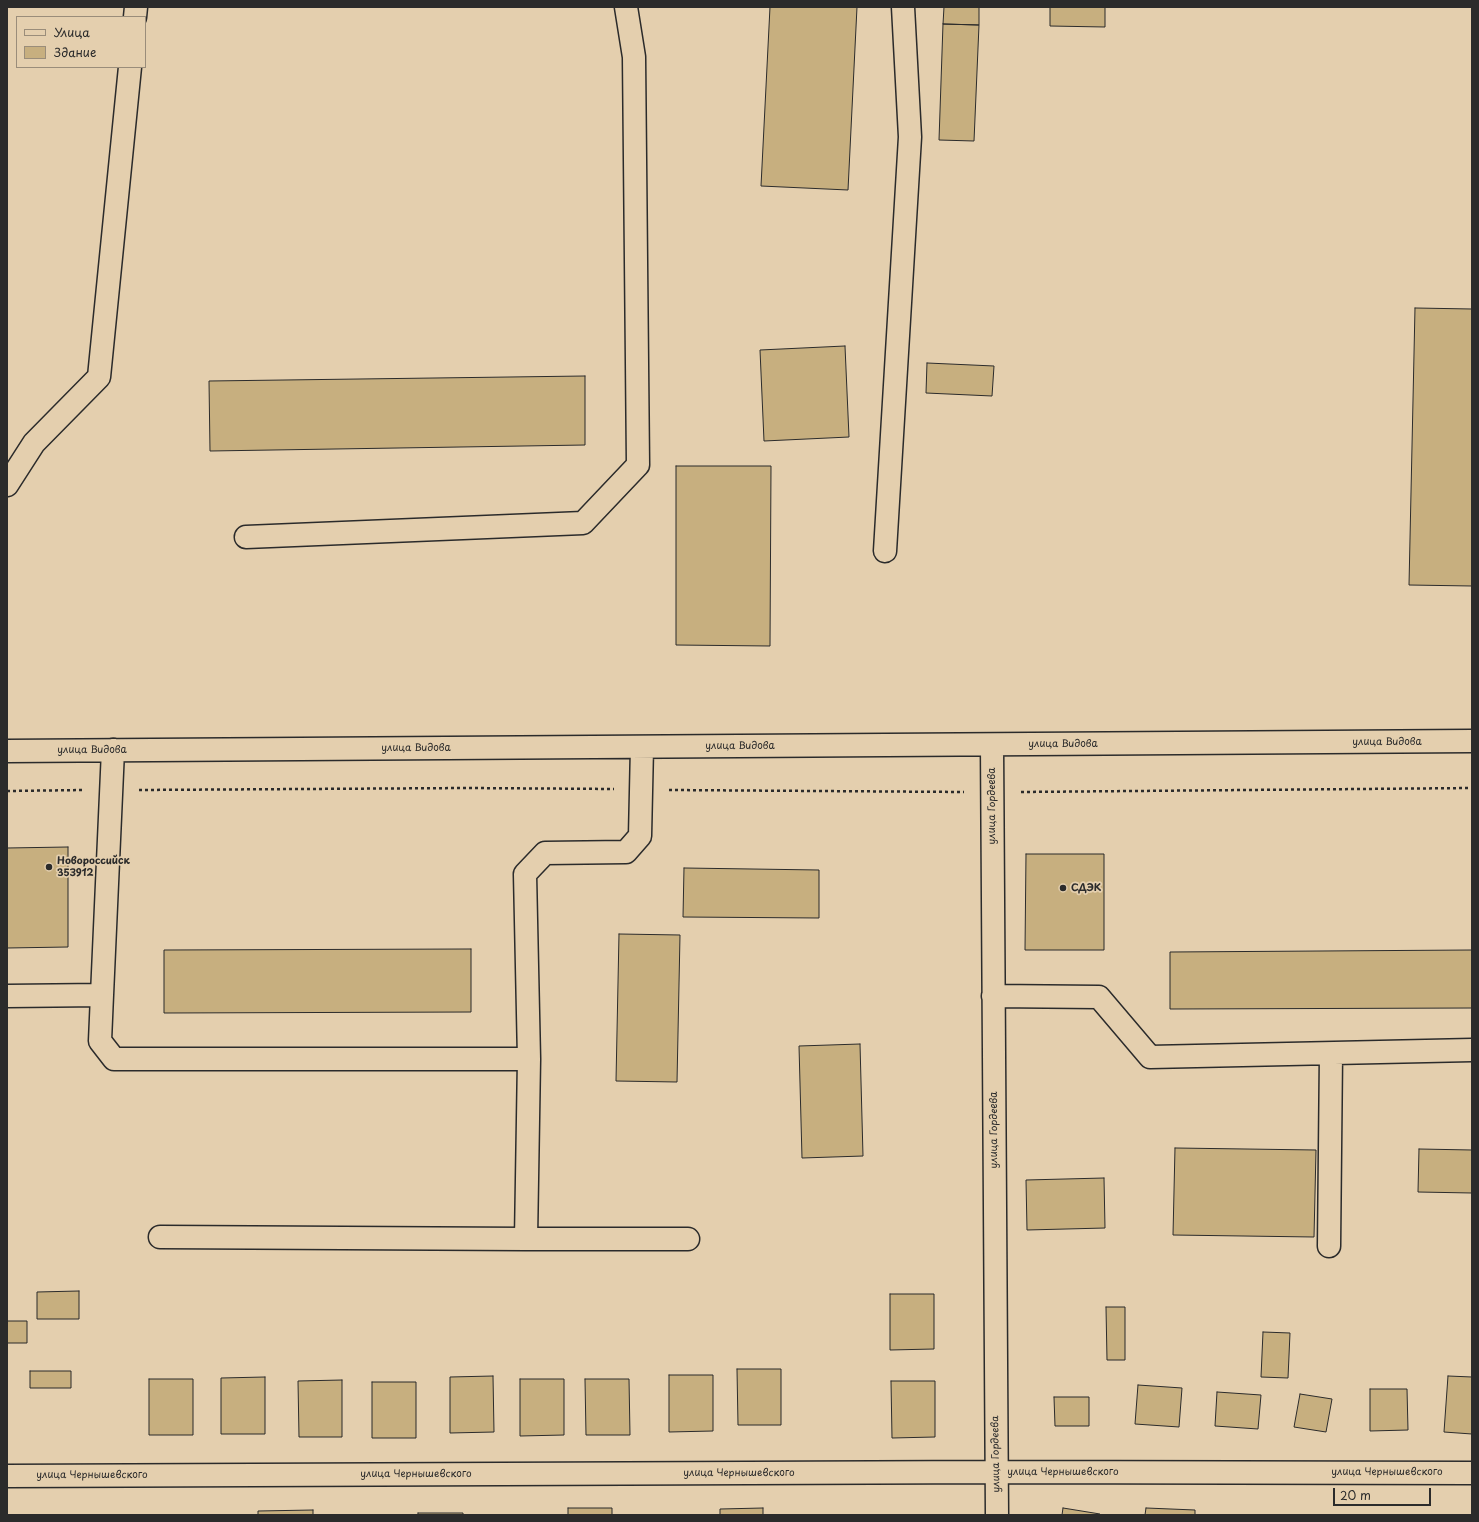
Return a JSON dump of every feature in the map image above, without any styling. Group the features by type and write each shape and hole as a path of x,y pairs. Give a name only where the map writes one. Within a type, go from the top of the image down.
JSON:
{"street":[{"path":"246,537 583,523 638,465 634,58 626,7"},
{"path":"885,550 910,137 902,7"},
{"path":"7,485 34,442 99,377 130,68"},
{"name":"улица Видова","path":"7,751 1472,741"},
{"name":"улица Гордеева","path":"992,744 997,1515"},
{"path":"526,1239 529,1059 524,874 545,853 626,852 640,836 642,747"},
{"path":"113,750 100,1041 114,1059 529,1059"},
{"path":"7,996 102,995"},
{"path":"994,996 1100,996 1150,1058 1472,1050"},
{"path":"1329,1246 1331,1054"},
{"path":"160,1237 688,1239"},
{"name":"улица Чернышевского","path":"7,1476 996,1472 1472,1472"}],"path":[{"path":"7,791 452,788 992,792 1472,788"}],"building":[{"path":"770,7 857,7 848,190 761,186"},
{"path":"944,7 979,7 979,25 943,24"},
{"path":"1050,7 1105,7 1105,27 1050,26"},
{"path":"943,24 979,25 974,141 939,140"},
{"path":"1415,308 1472,309 1472,586 1409,585"},
{"path":"845,346 849,437 764,441 760,350"},
{"path":"927,363 994,366 992,396 926,393"},
{"path":"585,376 585,445 210,451 209,381"},
{"path":"676,466 771,466 770,646 676,645"},
{"path":"68,847 68,947 7,948 7,848"},
{"path":"1026,854 1104,854 1104,950 1025,950"},
{"path":"684,868 819,870 819,918 683,917"},
{"path":"619,934 680,935 677,1082 616,1081"},
{"path":"471,949 471,1012 164,1013 164,950"},
{"path":"1472,950 1472,1008 1170,1009 1170,952"},
{"path":"860,1044 863,1156 802,1158 799,1046"},
{"path":"1175,1148 1316,1150 1314,1237 1173,1235"},
{"path":"1419,1149 1472,1150 1472,1193 1418,1192"},
{"path":"1104,1178 1105,1228 1027,1230 1026,1180"},
{"path":"79,1291 79,1319 37,1319 37,1292"},
{"path":"890,1294 934,1294 934,1349 890,1350"},
{"path":"1106,1307 1125,1307 1125,1360 1107,1360"},
{"path":"7,1321 27,1321 27,1343 7,1343"},
{"path":"1263,1332 1290,1333 1288,1378 1261,1377"},
{"path":"737,1369 781,1369 781,1425 738,1425"},
{"path":"30,1371 71,1371 71,1388 30,1388"},
{"path":"669,1375 713,1375 713,1431 669,1432"},
{"path":"493,1376 494,1432 450,1433 450,1377"},
{"path":"1448,1376 1472,1377 1472,1434 1444,1432"},
{"path":"265,1377 265,1434 221,1434 221,1378"},
{"path":"149,1379 193,1379 193,1435 149,1435"},
{"path":"520,1379 564,1379 564,1435 520,1436"},
{"path":"585,1379 629,1379 630,1435 586,1435"},
{"path":"342,1380 342,1437 299,1437 298,1381"},
{"path":"891,1381 935,1381 935,1437 892,1438"},
{"path":"372,1382 416,1382 416,1438 372,1438"},
{"path":"1138,1385 1182,1388 1179,1427 1135,1424"},
{"path":"1370,1389 1407,1389 1408,1430 1370,1431"},
{"path":"1217,1392 1261,1395 1258,1429 1215,1426"},
{"path":"1300,1394 1332,1399 1326,1432 1294,1427"},
{"path":"1054,1397 1089,1397 1089,1426 1055,1426"},
{"path":"568,1508 612,1508 612,1515 568,1515"},
{"path":"763,1508 763,1515 720,1515 720,1509"},
{"path":"1063,1508 1100,1514 1100,1515 1062,1515"},
{"path":"1146,1508 1195,1510 1195,1515 1145,1515"},
{"path":"313,1510 313,1515 258,1515 258,1511"},
{"path":"418,1513 463,1513 463,1515 418,1515"}],"place":[{"name":"Новороссийск 353912","path":"49,867"},
{"name":"СДЭК","path":"1063,888"}]}
